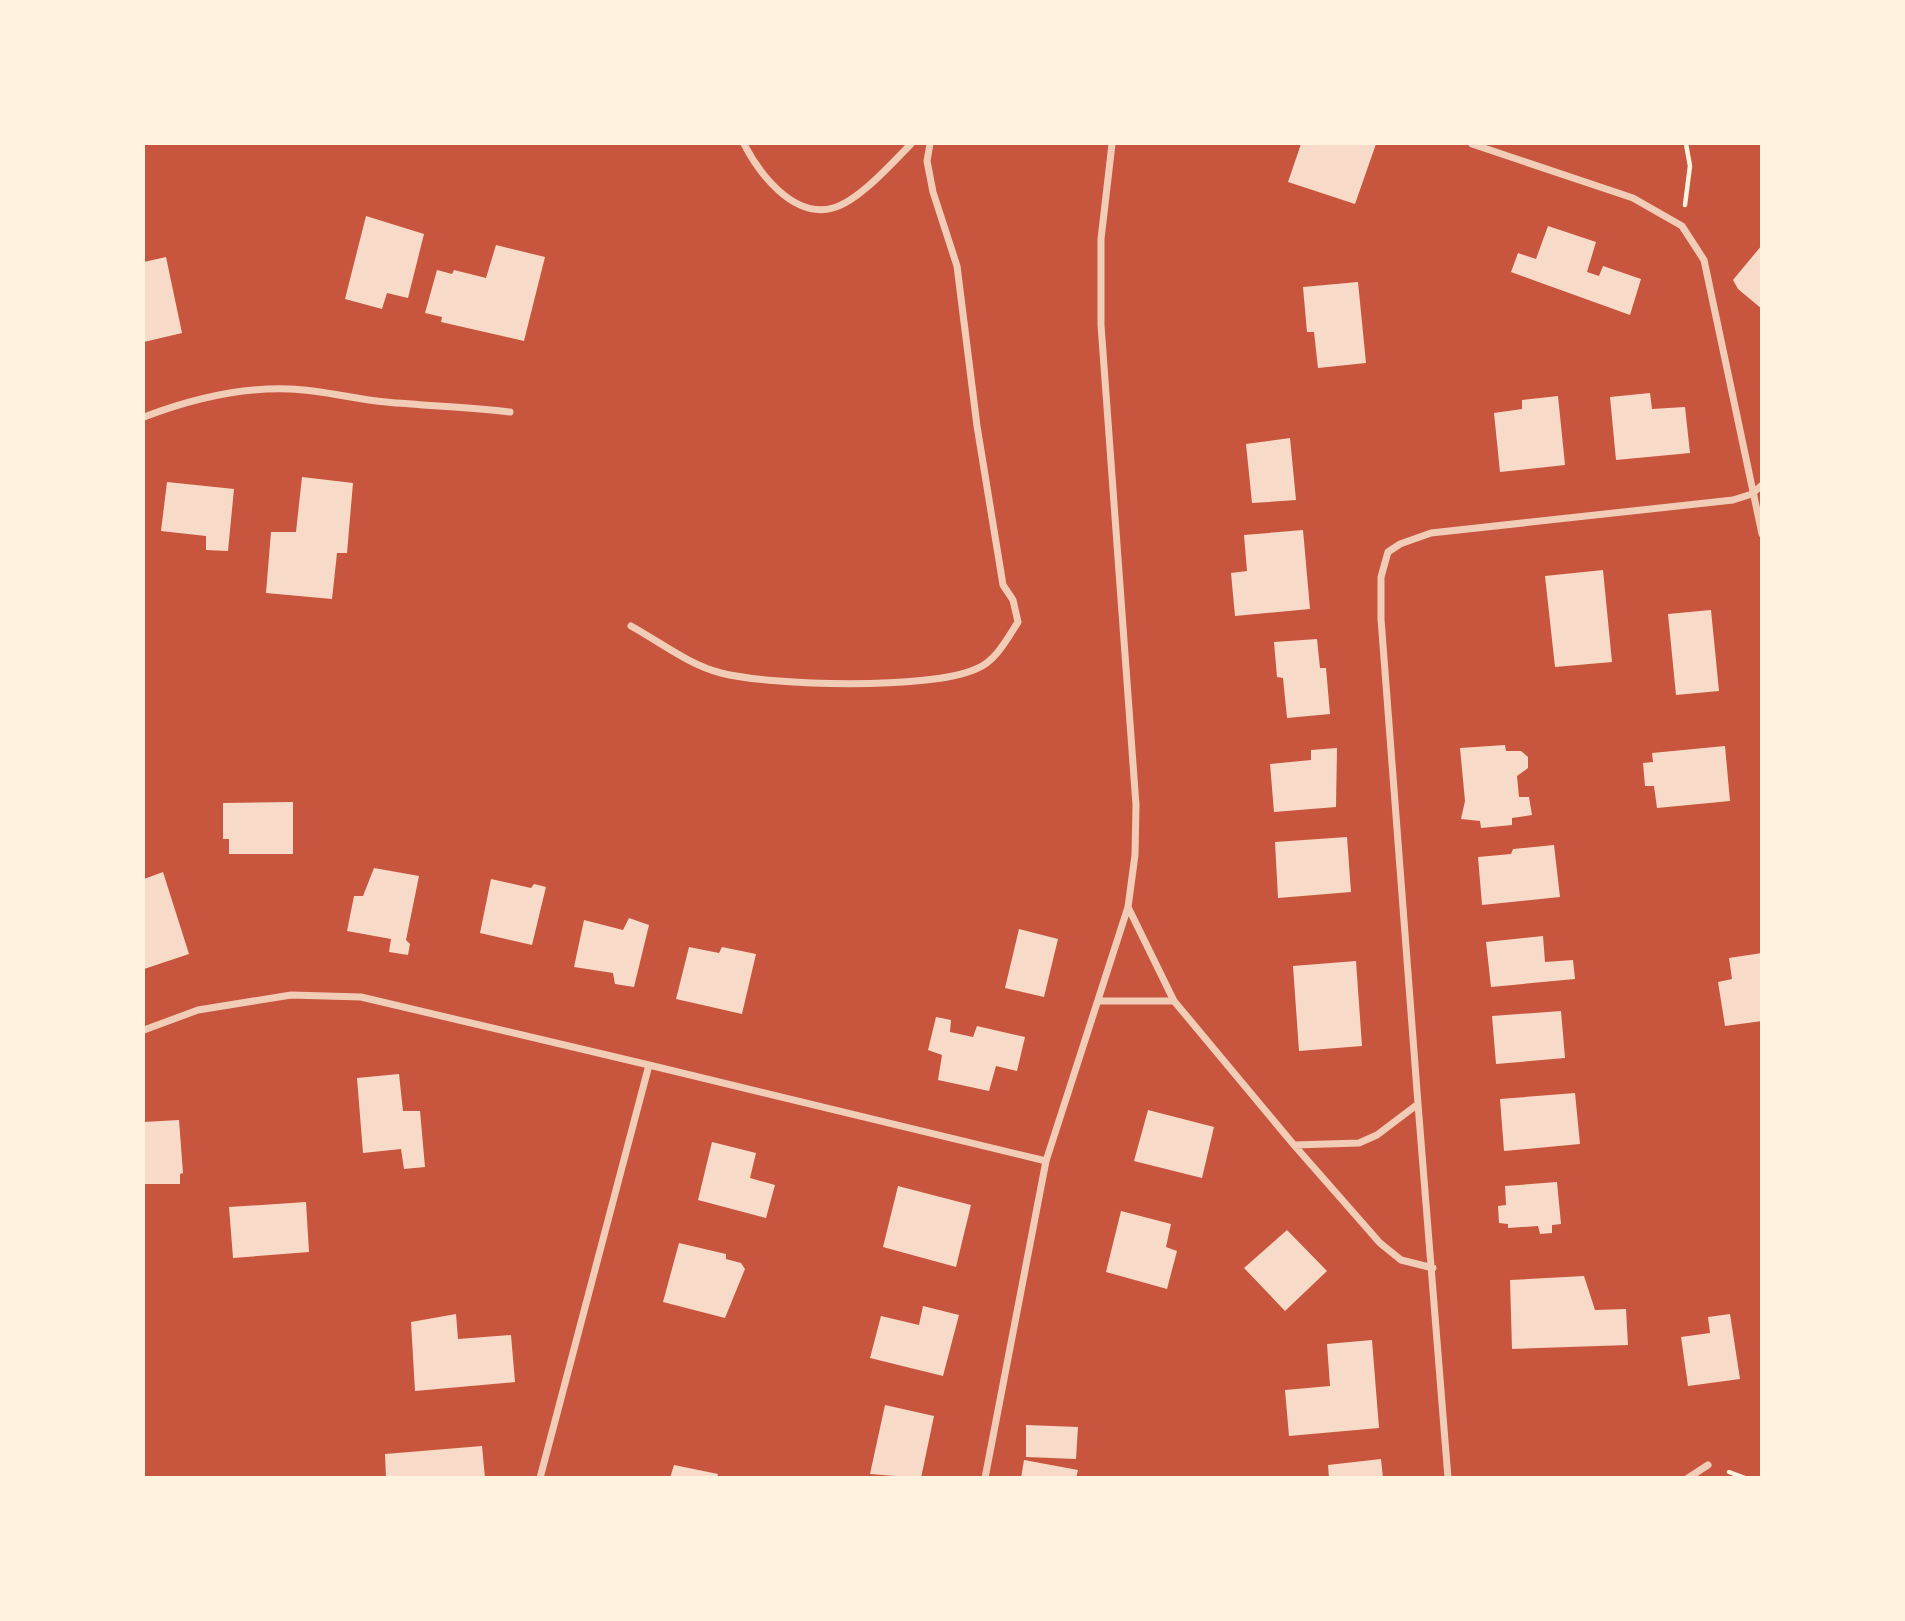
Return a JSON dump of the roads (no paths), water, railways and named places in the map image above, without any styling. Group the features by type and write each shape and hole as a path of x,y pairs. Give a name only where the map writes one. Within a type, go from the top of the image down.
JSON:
{"street":[{"path":"744,144 754,164 784,195 813,210 835,208 870,184 911,144"},
{"path":"631,626 692,661 721,673 767,679 857,684 938,680 978,669 1001,650 1018,622 1013,600 1003,585 976,426 957,266 933,192 927,161 929,144"},
{"path":"985,1478 1046,1161 1128,907 1135,855 1136,805 1101,325 1101,239 1112,144"},
{"path":"1472,144 1633,198 1682,226 1704,260 1762,534"},
{"path":"144,417 175,405 242,390 292,389 387,402 449,404 510,412"},
{"path":"1448,1478 1381,619 1381,577 1388,552 1400,544 1432,533 1733,500 1752,494 1762,485"},
{"path":"1128,907 1174,1001 1294,1145 1380,1243 1401,1260 1433,1268"},
{"path":"144,1030 198,1010 290,995 361,997 1046,1161"},
{"path":"1098,1001 1174,1001"},
{"path":"540,1478 649,1065"},
{"path":"1294,1145 1359,1143 1377,1135 1418,1104"},
{"path":"1688,1478 1708,1465"}]}
